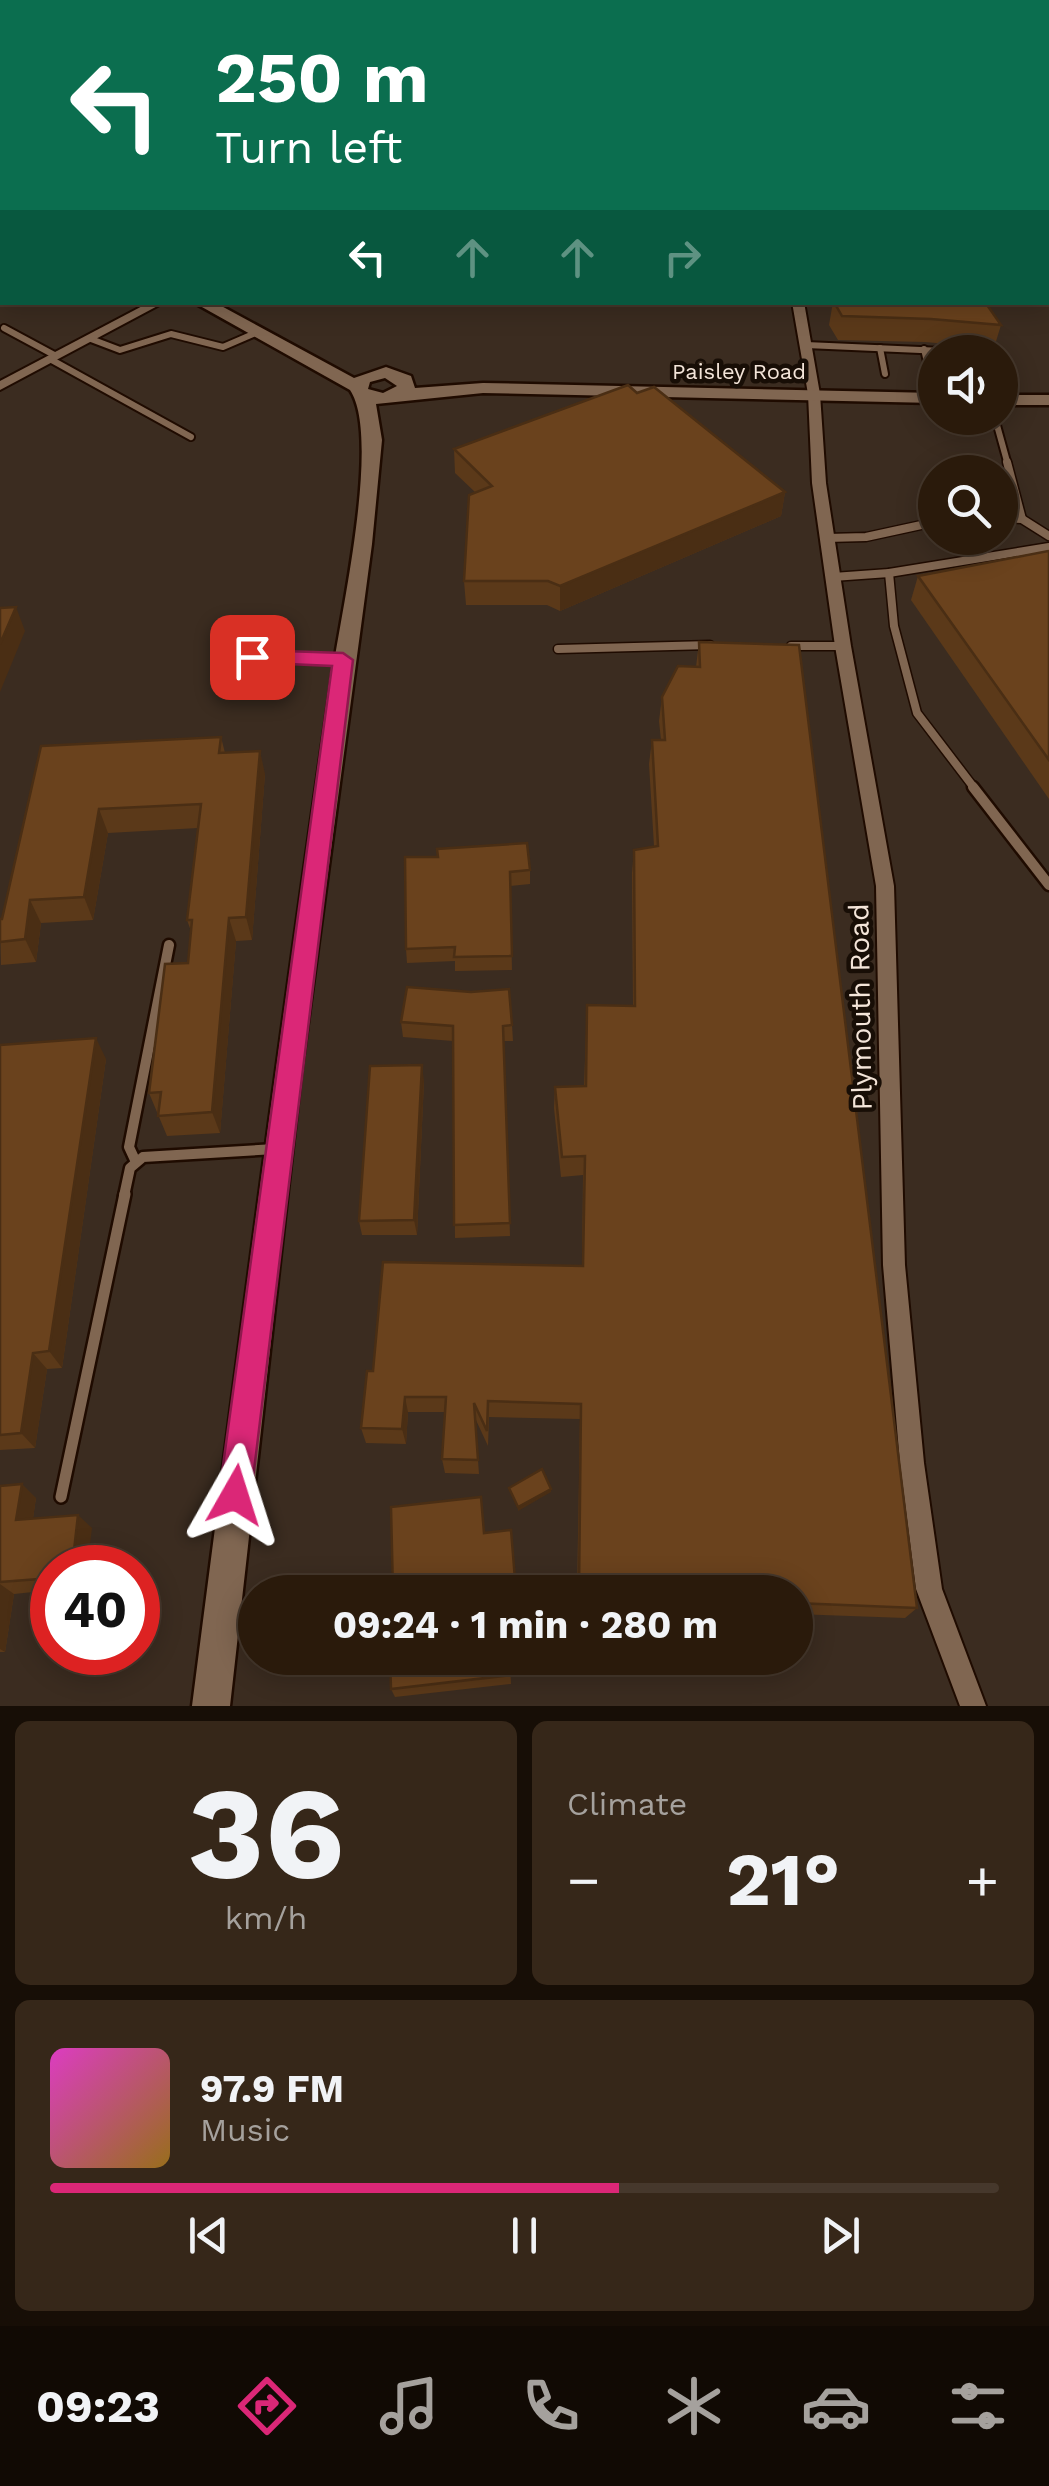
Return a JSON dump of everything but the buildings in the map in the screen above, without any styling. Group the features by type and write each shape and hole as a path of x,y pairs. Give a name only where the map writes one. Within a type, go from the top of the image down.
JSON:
{"street":[{"path":"0,386 154,305"},
{"path":"207,305 362,392 398,389"},
{"name":"Plymouth Road","path":"799,305 814,394 827,538 843,646 885,886 894,1265 912,1463 929,1589 974,1706"},
{"path":"277,342 374,373 398,389"},
{"path":"211,1706 278,1148 362,544 373,440 362,379 374,373"},
{"path":"373,440 398,389"},
{"name":"Paisley Road","path":"398,389 918,397"},
{"path":"1018,400 1049,400"}],"lane":[{"path":"4,328 191,437"},
{"path":"91,338 120,350 172,334 223,347 258,332"},
{"path":"806,345 918,349"},
{"path":"880,348 885,374"},
{"path":"1000,435 1022,518"},
{"path":"1018,518 1049,536"},
{"path":"827,538 866,536 918,525"},
{"path":"833,576 888,573 1049,547"},
{"path":"888,573 894,626 918,713 1049,885"},
{"path":"558,649 714,645"},
{"path":"780,646 843,646"},
{"path":"252,657 343,660"},
{"path":"135,1160 129,1146 169,945"},
{"path":"135,1160 278,1148"},
{"path":"61,1497 126,1176 135,1160"}],"shaded area":[{"path":"0,305 1049,305 1049,1706 0,1706"}],"route":[{"path":"235,1495 343,660 252,657"}]}
